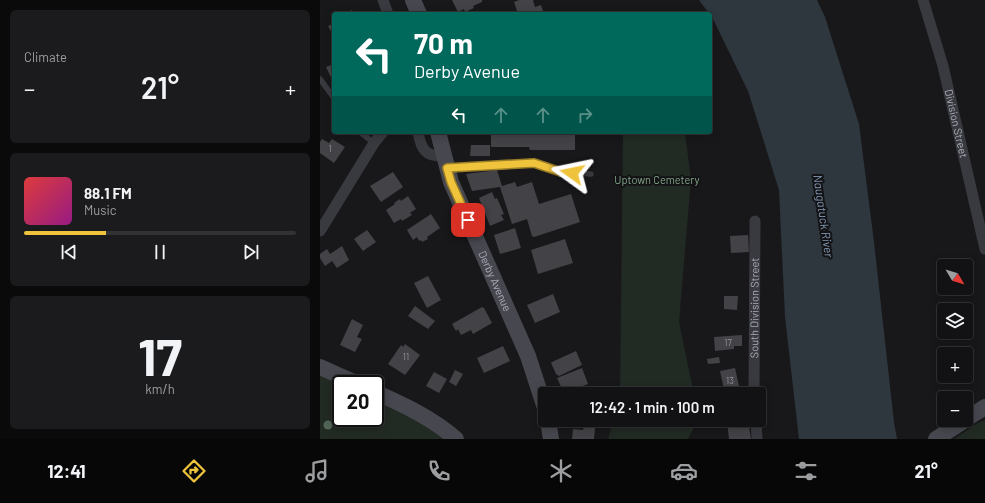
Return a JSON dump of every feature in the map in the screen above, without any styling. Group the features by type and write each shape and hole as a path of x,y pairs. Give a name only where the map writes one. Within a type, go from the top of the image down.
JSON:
{"main road":[{"path":"413,0 418,12"},
{"name":"Derby Avenue","path":"438,134 445,162 454,189 528,356 538,387"},
{"path":"320,367 338,375"},
{"path":"384,396 424,415 456,439"},
{"path":"973,415 985,407"},
{"path":"549,427 551,439"},
{"path":"936,439 954,427"}],"street":[{"path":"383,0 387,12"},
{"name":"Division Street","path":"923,0 943,66 985,249"},
{"path":"320,231 382,134"},
{"path":"418,134 420,143 426,152 445,162"},
{"name":"South Division Street","path":"754,387 755,221"},
{"path":"756,427 757,439"}],"lane":[{"path":"320,79 332,95"},
{"path":"362,134 374,144"},
{"path":"445,162 534,163 561,172 591,174"}],"green space":[{"name":"Uptown Cemetery","path":"623,134 685,134 691,179 679,322 693,387 620,387"},
{"path":"320,374 332,380 332,427 384,427 384,404 422,423 445,439 320,439"},
{"path":"985,420 985,439 954,439 973,427"},
{"path":"612,427 694,427 688,439 608,439"}],"water":[{"name":"Naugatuck River","path":"699,0 817,0 825,17 859,124 897,439 799,439 785,317 779,190 748,91 712,18 712,12 708,12"}],"building":[{"path":"452,0 482,0 482,2 465,12 464,9 458,12"},
{"path":"519,0 533,0 535,7 541,5 543,12 517,12 514,2"},
{"path":"332,24 332,33 328,26"},
{"path":"332,65 332,80 326,67"},
{"path":"491,134 575,134 575,150 530,150 529,147 491,147"},
{"path":"322,139 329,143 332,139 345,147 334,163 320,153 320,142"},
{"path":"471,145 490,145 490,156 470,156"},
{"path":"497,170 502,186 515,182 517,187 532,182 539,204 571,194 580,222 534,237 532,236 527,219 512,224 500,187 472,191 466,174"},
{"path":"393,172 403,187 381,202 370,186"},
{"path":"492,192 495,199 497,198 504,214 501,215 504,220 490,226 479,198"},
{"path":"408,196 416,209 410,213 412,215 402,221 401,219 394,223 386,210 400,199 401,201"},
{"path":"431,214 440,228 427,237 428,239 422,242 421,240 419,241 417,237 413,240 407,230"},
{"path":"515,228 521,248 500,254 494,235"},
{"path":"367,230 376,242 363,251 354,239"},
{"path":"748,235 749,252 731,253 730,236"},
{"path":"565,239 573,263 538,274 531,250"},
{"path":"342,246 349,260 337,268 332,261 325,266 320,258 320,254 327,249 330,254"},
{"path":"428,276 441,300 427,308 414,283"},
{"path":"553,294 560,312 535,323 527,305"},
{"path":"724,296 738,296 737,310 724,309"},
{"path":"415,306 435,321 428,329 408,316"},
{"path":"482,307 492,323 473,334 471,330 461,335 458,329 456,331 452,324"},
{"path":"352,319 363,325 357,337 362,339 355,352 340,345"},
{"path":"742,335 742,346 734,346 734,349 715,351 714,337"},
{"path":"405,344 420,355 405,375 388,364 401,345 403,347"},
{"path":"503,346 510,361 484,373 477,358"},
{"path":"576,351 582,365 559,376 556,374 551,363"},
{"path":"719,357 720,363 708,364 707,359"},
{"path":"582,368 588,384 580,387 561,387 557,378"},
{"path":"735,368 739,387 723,387 720,371"},
{"path":"455,370 463,374 456,386 449,382"},
{"path":"434,372 447,379 439,393 426,386"},
{"path":"584,427 595,428 594,439 572,439 573,429 583,430"},
{"path":"728,427 749,427 751,439 729,439"}],"route":[{"path":"468,220 451,182 447,168 534,163 561,172 572,173"}]}
